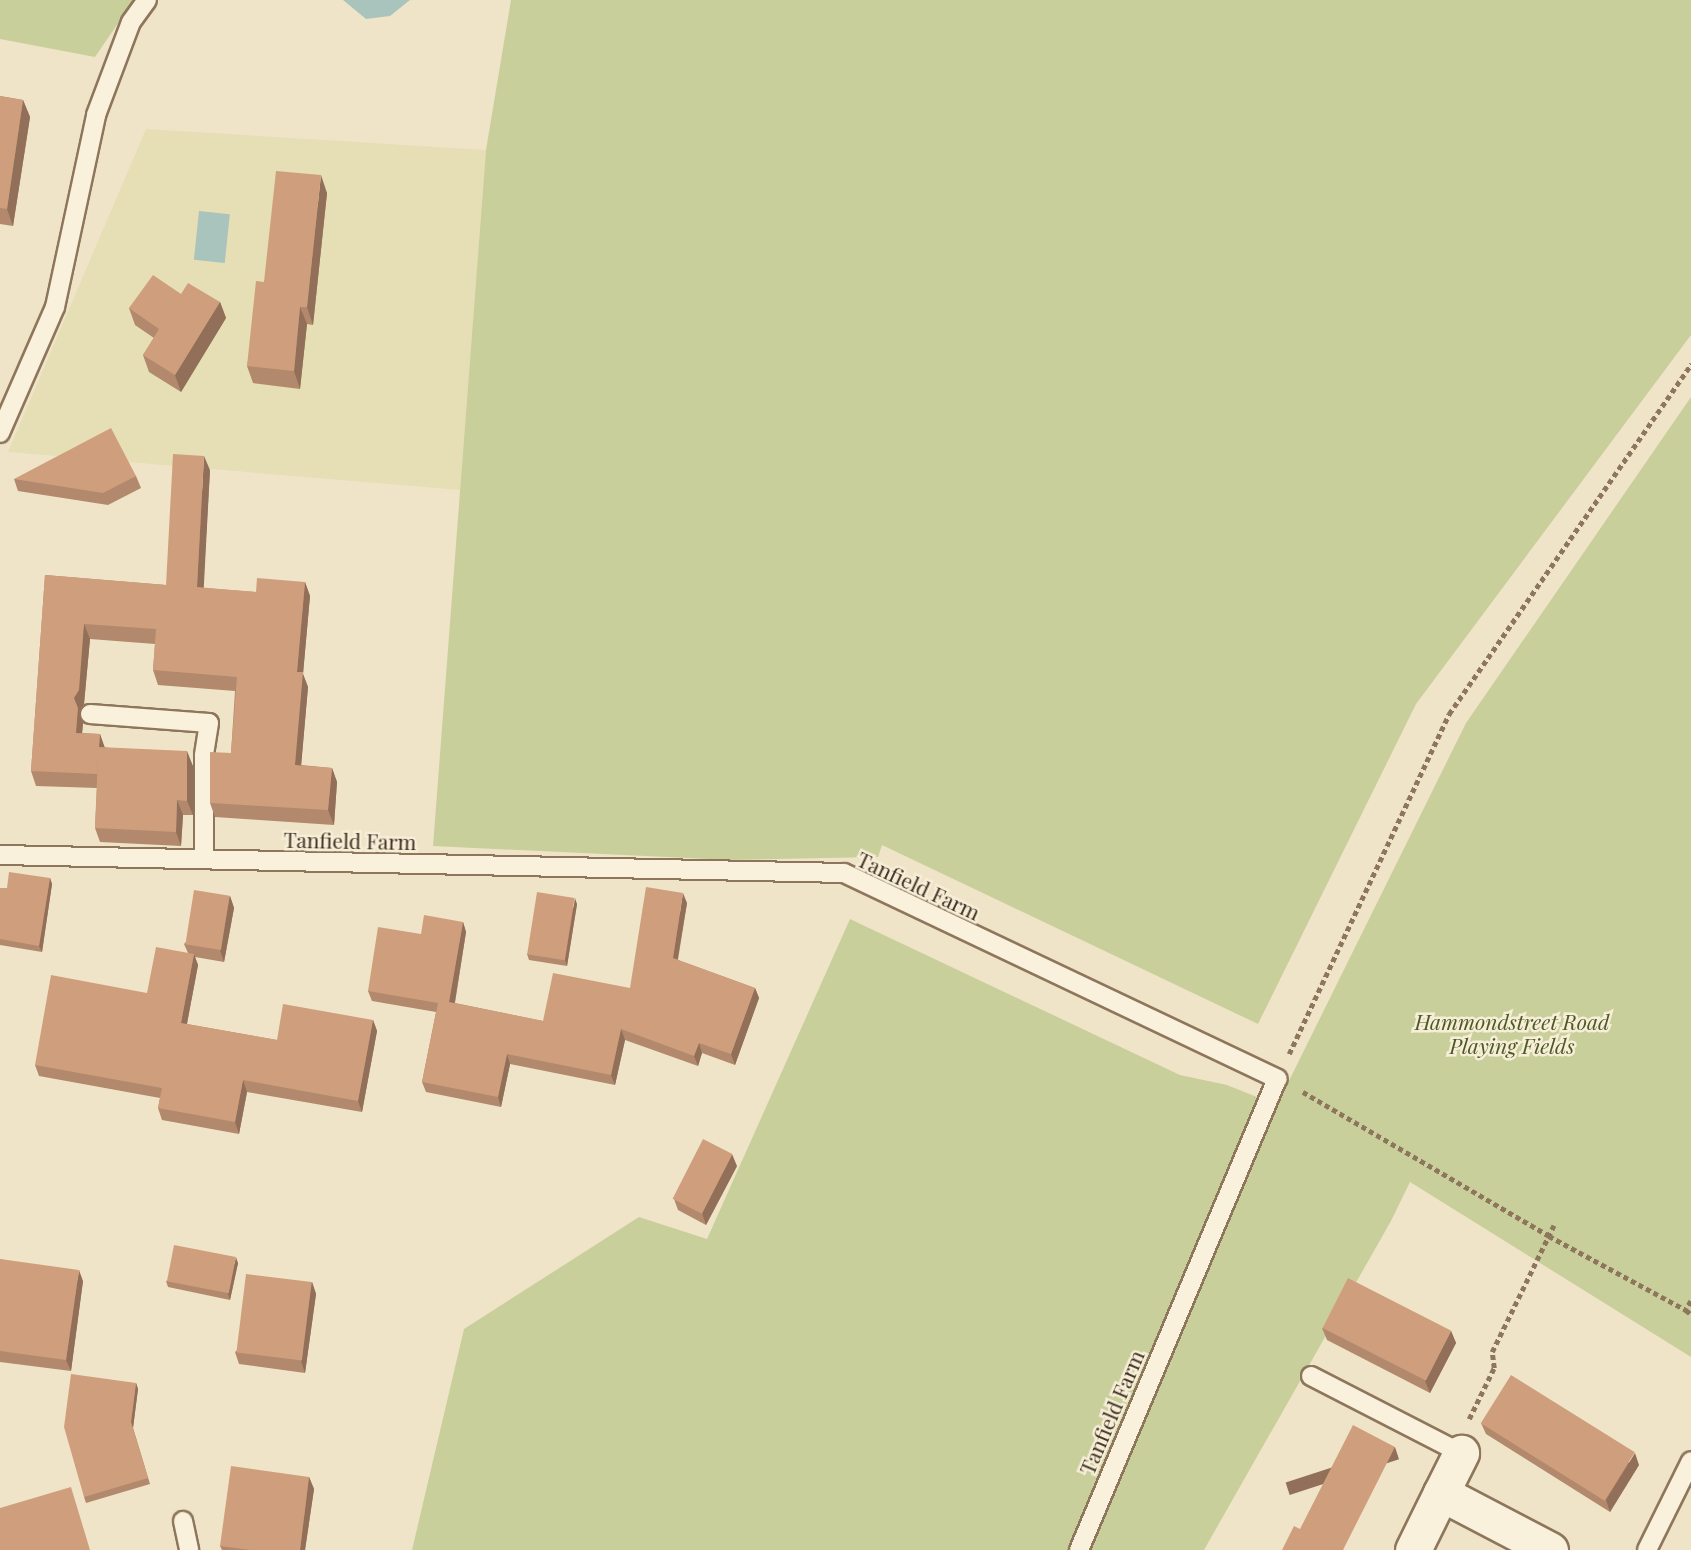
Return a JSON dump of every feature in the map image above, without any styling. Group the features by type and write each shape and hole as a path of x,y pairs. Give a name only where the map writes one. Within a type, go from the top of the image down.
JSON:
{"street":[{"path":"1413,1550 1461,1453"},
{"path":"1441,1493 1550,1550"}],"lane":[{"path":"0,433 55,307 96,115 131,22 147,0"},
{"path":"90,714 208,723 204,756 204,859"},
{"name":"Tanfield Farm","path":"0,855 844,873 1277,1079 1079,1550"},
{"path":"1311,1376 1461,1453"},
{"path":"1647,1550 1691,1461"},
{"path":"183,1521 189,1550"}],"path":[{"path":"1691,364 1450,714 1277,1079 1308,1094 1549,1236 1688,1312 1691,1301"},
{"path":"1461,1453 1460,1436 1494,1368 1492,1352 1554,1225"}],"shaded area":[{"path":"146,129 486,150 460,490 8,452"}],"green space":[{"path":"0,0 134,0 95,57 0,39"},
{"path":"511,0 1691,0 1691,335 1416,704 1258,1024 882,845 878,857 730,860 433,846 486,150"},
{"name":"Hammondstreet Road Playing Fields","path":"1691,397 1691,1357 1410,1182 1391,1221 1204,1550 412,1550 464,1329 639,1217 707,1239 850,919 1180,1075 1227,1085 1277,1105 1466,723"}],"water":[{"path":"343,0 410,0 390,16 366,19"},
{"path":"199,211 230,214 225,263 194,260"}],"building":[{"path":"0,96 23,100 7,209 0,208"},
{"path":"276,171 321,175 307,307 300,307 294,371 247,366 256,281 264,282"},
{"path":"153,275 181,294 188,283 220,302 175,375 143,355 159,329 129,308"},
{"path":"111,428 136,476 103,493 14,479"},
{"path":"173,454 204,456 197,587 256,592 257,578 305,582 297,672 303,672 295,765 332,768 328,810 210,803 210,752 231,753 237,677 153,670 156,629 84,624 79,690 74,698 78,708 76,733 100,734 99,747 187,751 187,801 177,800 176,832 95,828 98,756 97,774 31,771 45,575 166,585"},
{"path":"9,872 50,878 39,946 0,939 0,888 7,888"},
{"path":"646,887 683,893 673,958 755,988 731,1054 699,1043 694,1056 621,1029 611,1075 507,1054 498,1097 422,1082 438,1003 368,991 378,927 421,934 424,915 463,922 449,1002 543,1021 553,973 630,988"},
{"path":"194,890 230,896 221,950 185,944"},
{"path":"537,892 575,898 565,960 527,954"},
{"path":"156,947 194,954 181,1023 277,1040 283,1004 373,1020 358,1101 243,1080 235,1122 158,1108 162,1088 35,1065 51,975 147,993"},
{"path":"703,1139 732,1154 702,1214 673,1199"},
{"path":"174,1245 236,1257 229,1293 167,1281"},
{"path":"0,1259 79,1270 66,1360 0,1351"},
{"path":"246,1274 312,1282 302,1360 236,1352"},
{"path":"1348,1278 1451,1331 1426,1381 1323,1328"},
{"path":"71,1374 136,1383 131,1422 148,1478 84,1497 64,1427"},
{"path":"1511,1375 1635,1452 1605,1501 1481,1423"},
{"path":"1353,1425 1395,1447 1343,1550 1282,1550 1294,1526 1300,1529"},
{"path":"231,1466 309,1477 300,1550 250,1550 220,1546"},
{"path":"71,1487 90,1550 0,1550 0,1508"}]}
